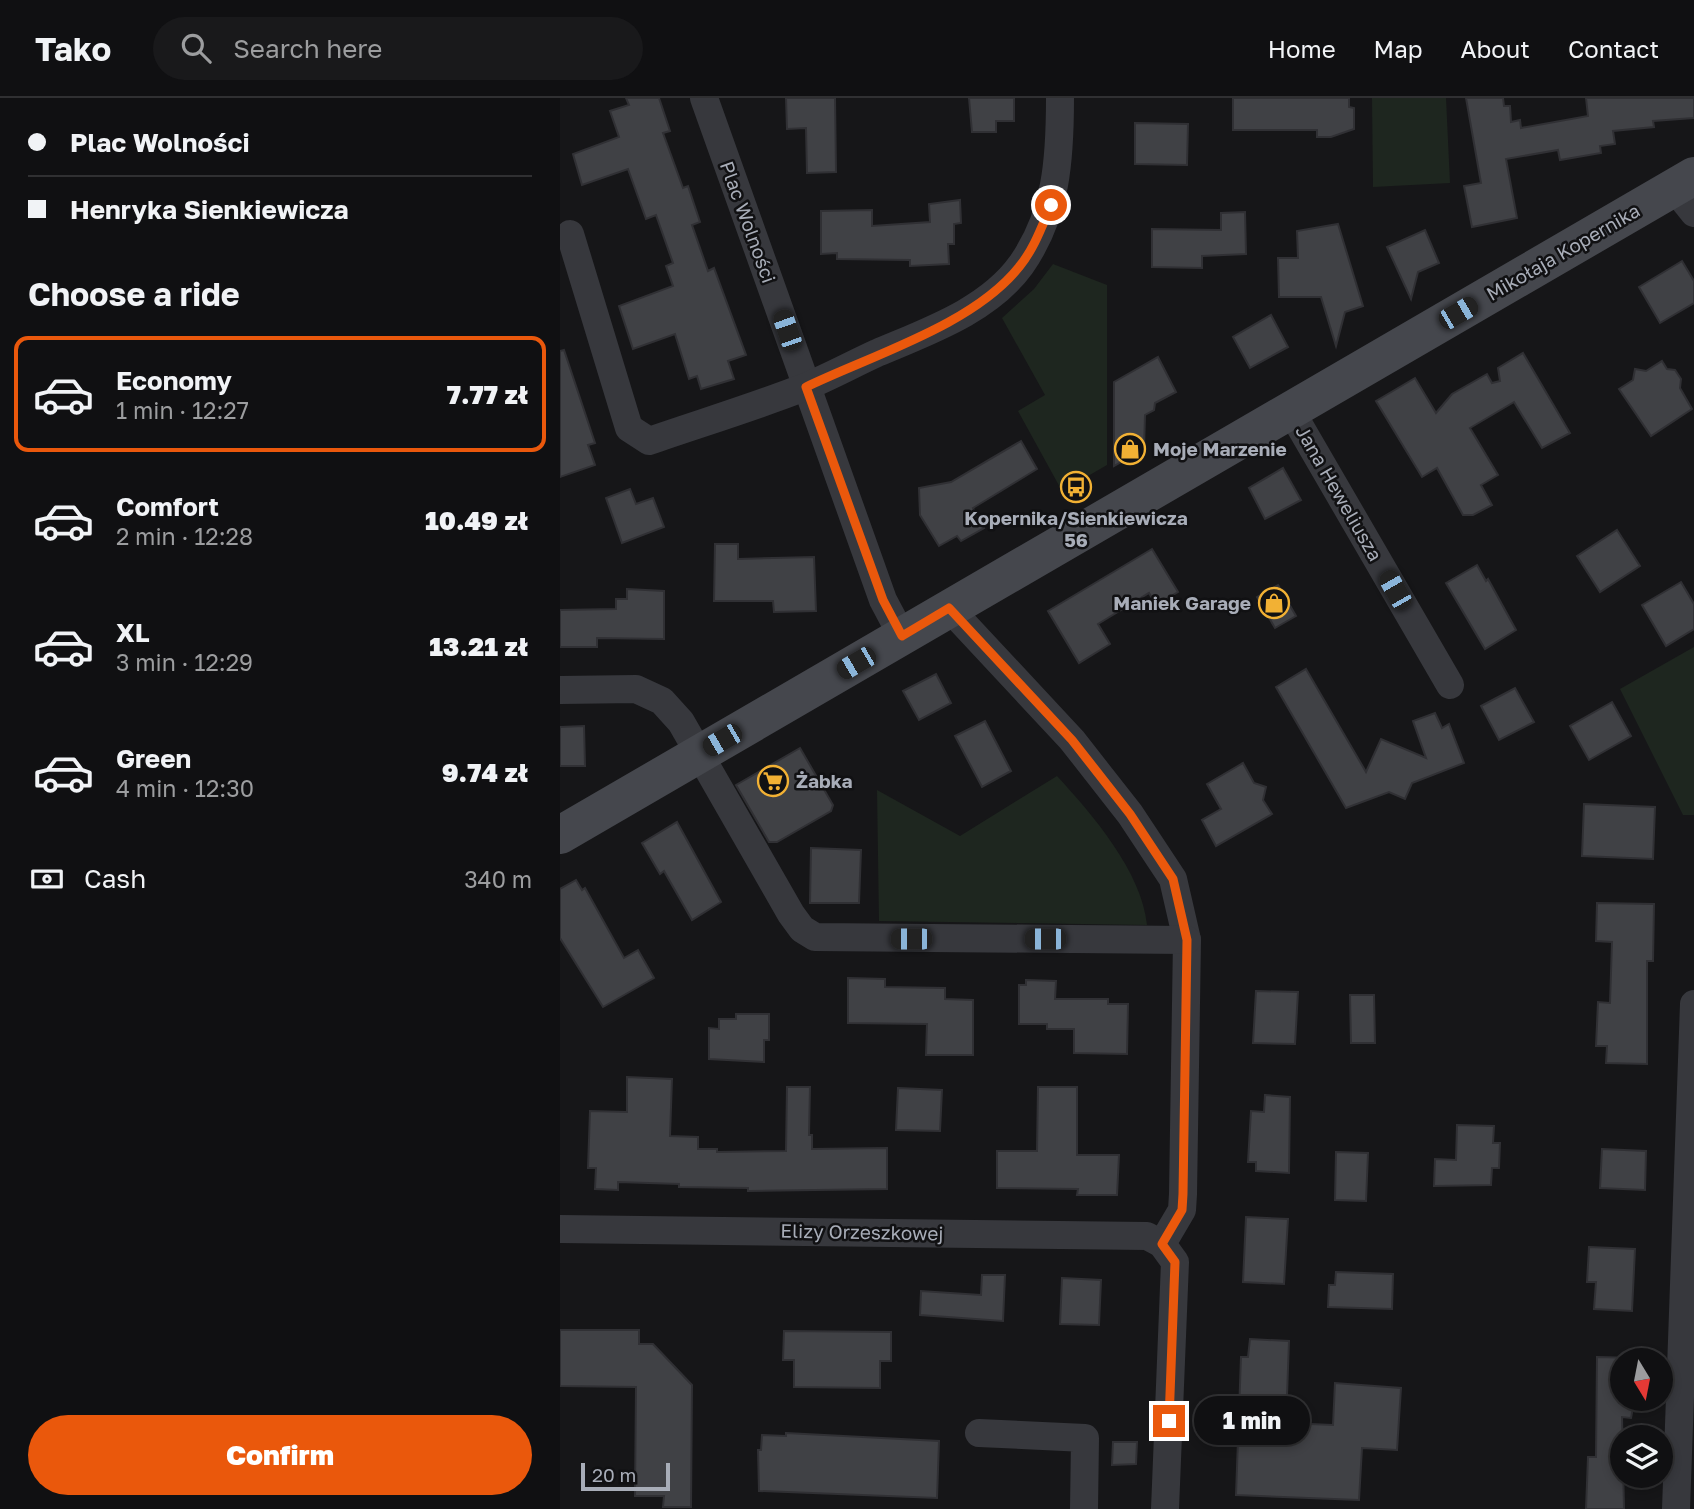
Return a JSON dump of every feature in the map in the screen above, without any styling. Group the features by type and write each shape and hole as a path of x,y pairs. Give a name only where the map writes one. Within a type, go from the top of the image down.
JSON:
{"street":[{"name":"Plac Wolności","path":"704,98 883,600 902,636"},
{"path":"570,234 629,428 649,441 806,387 973,307 1019,267 1043,225 1057,181 1060,98"},
{"name":"Mikołaja Kopernika","path":"560,835 1291,411 1687,192"},
{"name":"Jana Heweliusza","path":"1291,411 1450,685"},
{"path":"949,608 1072,740 1130,814 1173,879 1187,940 1182,1210 1162,1244 1175,1262 1166,1509"},
{"path":"560,690 646,692 670,708 700,753 791,914 802,929 815,937 1187,940"},
{"path":"1676,1509 1694,1004"},
{"name":"Elizy Orzeszkowej","path":"560,1229 1147,1236 1162,1244"},
{"path":"979,1433 1084,1438 1083,1509"}],"shaded area":[{"path":"1372,98 1446,98 1450,183 1373,187"},
{"path":"1053,264 1107,285 1107,465 1062,491 1018,411 1045,395 1002,318 1034,289"},
{"path":"1694,647 1694,815 1683,815 1620,689"},
{"path":"1057,776 1100,826 1126,865 1143,905 1147,925 879,921 877,790 960,836"}],"building":[{"path":"626,98 659,98 670,131 663,133 683,188 688,186 700,222 692,225 708,271 714,268 746,355 728,361 734,379 701,389 697,376 689,379 675,334 633,349 619,306 673,286 666,266 673,263 656,215 646,219 628,169 582,185 573,154 619,137 610,111 629,105"},
{"path":"786,98 835,98 836,172 807,173 806,128 787,129"},
{"path":"969,98 1014,98 1014,121 996,121 996,132 972,132"},
{"path":"1233,98 1349,98 1349,107 1354,108 1354,129 1331,137 1317,137 1317,130 1233,130"},
{"path":"1466,98 1503,98 1504,106 1510,106 1511,122 1520,120 1521,128 1588,116 1586,98 1694,98 1694,118 1653,121 1654,127 1613,131 1615,144 1600,146 1601,153 1560,160 1558,150 1506,159 1517,218 1472,227 1464,186 1481,183"},
{"path":"1135,123 1188,124 1187,165 1135,164"},
{"path":"960,200 961,223 954,224 954,244 948,244 949,264 910,266 910,260 837,259 837,253 821,254 821,211 872,210 872,226 930,222 929,204"},
{"path":"1245,212 1246,254 1202,256 1202,268 1152,267 1152,229 1221,230 1221,213"},
{"path":"1338,224 1363,306 1345,312 1336,346 1321,297 1279,297 1278,258 1298,258 1297,231"},
{"path":"1425,230 1439,263 1418,272 1411,299 1387,247"},
{"path":"1682,261 1694,281 1694,303 1660,323 1639,287"},
{"path":"1271,315 1288,347 1250,368 1233,337"},
{"path":"564,350 595,443 588,445 595,465 560,477 560,351"},
{"path":"1523,353 1570,433 1542,448 1514,402 1470,428 1498,475 1481,485 1492,505 1473,515 1463,515 1437,468 1422,477 1376,401 1415,378 1436,413 1452,394 1487,374 1492,383 1500,381 1498,368"},
{"path":"1158,357 1176,392 1155,403 1154,410 1145,415 1144,449 1114,466 1114,382"},
{"path":"1662,361 1667,369 1675,370 1681,379 1680,388 1692,409 1651,436 1619,389 1633,380 1635,369 1646,371"},
{"path":"1021,441 1037,469 973,508 984,528 961,541 957,536 939,546 920,515 919,488 951,482"},
{"path":"1283,468 1301,500 1265,519 1249,488"},
{"path":"630,489 636,504 653,498 664,527 622,543 606,498"},
{"path":"1617,530 1640,566 1600,592 1577,556"},
{"path":"715,544 738,544 738,559 814,557 816,611 774,612 773,601 714,601"},
{"path":"1152,549 1178,592 1156,605 1149,593 1098,624 1110,644 1079,663 1048,611"},
{"path":"1477,565 1486,581 1488,579 1516,630 1485,649 1446,583"},
{"path":"1681,582 1694,604 1694,629 1666,646 1642,605"},
{"path":"1278,585 1296,616 1275,628 1257,597"},
{"path":"627,589 664,591 664,639 597,638 597,647 560,647 560,610 616,609 616,599 627,599"},
{"path":"1306,669 1366,772 1381,739 1426,758 1413,721 1435,713 1442,728 1449,724 1464,763 1412,783 1405,799 1389,792 1346,808 1276,687"},
{"path":"936,674 951,703 919,720 903,691"},
{"path":"1515,688 1534,722 1499,740 1481,706"},
{"path":"1612,702 1631,736 1589,760 1570,726"},
{"path":"985,721 1011,771 982,787 955,736"},
{"path":"584,726 585,766 560,766 560,727"},
{"path":"800,748 833,805 831,811 777,842 769,842 736,785"},
{"path":"1243,763 1254,783 1266,787 1263,800 1272,814 1216,846 1202,820 1221,809 1207,784"},
{"path":"1584,804 1655,807 1653,859 1582,856"},
{"path":"677,822 721,902 692,920 664,871 660,874 642,843"},
{"path":"811,848 861,850 859,903 810,903"},
{"path":"576,880 582,890 585,888 624,958 638,950 654,978 603,1007 560,938 560,889"},
{"path":"1597,903 1654,904 1653,961 1647,961 1647,1064 1606,1063 1607,1046 1596,1046 1598,1002 1610,1003 1612,942 1596,941"},
{"path":"848,978 885,979 885,987 945,988 945,999 973,1000 973,1055 926,1055 927,1024 848,1023"},
{"path":"1026,980 1056,981 1055,999 1108,999 1108,1004 1128,1004 1127,1054 1074,1053 1074,1029 1047,1029 1047,1024 1019,1024 1019,985 1026,985"},
{"path":"1256,991 1298,992 1295,1044 1253,1043"},
{"path":"1350,995 1374,995 1375,1043 1351,1043"},
{"path":"736,1014 769,1014 769,1040 764,1040 764,1062 709,1059 709,1028 719,1029 719,1019 736,1019"},
{"path":"627,1077 672,1079 670,1136 698,1137 698,1149 717,1149 717,1152 786,1151 787,1087 810,1087 809,1135 812,1135 812,1149 887,1148 887,1189 748,1191 748,1188 679,1187 679,1184 618,1182 618,1190 595,1189 596,1168 588,1168 590,1111 627,1112"},
{"path":"1038,1087 1077,1087 1077,1155 1119,1155 1117,1195 1077,1195 1078,1189 997,1188 997,1151 1037,1151"},
{"path":"898,1088 942,1090 940,1131 896,1130"},
{"path":"1265,1095 1290,1097 1289,1173 1256,1171 1256,1162 1248,1162 1251,1111 1264,1112"},
{"path":"1457,1125 1494,1126 1493,1143 1500,1143 1499,1168 1492,1168 1491,1185 1434,1186 1435,1159 1456,1160"},
{"path":"1602,1149 1646,1151 1645,1190 1600,1188"},
{"path":"1336,1152 1368,1153 1366,1201 1335,1200"},
{"path":"1246,1217 1288,1219 1284,1284 1243,1282"},
{"path":"1589,1247 1635,1249 1632,1311 1594,1309 1596,1282 1587,1282"},
{"path":"1336,1272 1393,1274 1392,1309 1328,1307 1329,1285 1335,1285"},
{"path":"982,1275 1005,1275 1003,1321 920,1315 921,1291 981,1295"},
{"path":"1062,1278 1101,1280 1099,1325 1060,1324"},
{"path":"560,1330 639,1330 639,1344 653,1344 692,1385 691,1507 663,1507 664,1496 635,1496 636,1387 560,1386"},
{"path":"784,1331 891,1332 891,1361 880,1361 880,1388 794,1387 794,1360 783,1360"},
{"path":"1250,1339 1289,1341 1286,1423 1333,1425 1335,1383 1401,1388 1397,1450 1362,1448 1359,1500 1236,1495 1241,1357 1248,1357"},
{"path":"1597,1357 1610,1357 1610,1411 1632,1411 1631,1418 1622,1417 1622,1425 1610,1425 1610,1488 1624,1488 1624,1509 1586,1509 1588,1457 1596,1457"},
{"path":"786,1433 939,1441 937,1498 759,1491 758,1450 761,1450 762,1435 786,1436"},
{"path":"1113,1442 1137,1442 1136,1464 1112,1465"}],"place":[{"name":"Moje Marzenie","path":"1130,449"},
{"name":"Kopernika/Sienkiewicza 56","path":"1076,487"},
{"name":"Maniek Garage","path":"1274,603"},
{"name":"Żabka","path":"773,781"}],"route":[{"path":"1051,205 1032,247 1019,267 996,290 973,307 928,331 806,387 883,600 902,636 949,608 1072,740 1130,814 1173,879 1183,912 1187,940 1182,1210 1162,1244 1175,1262 1169,1421"}]}
